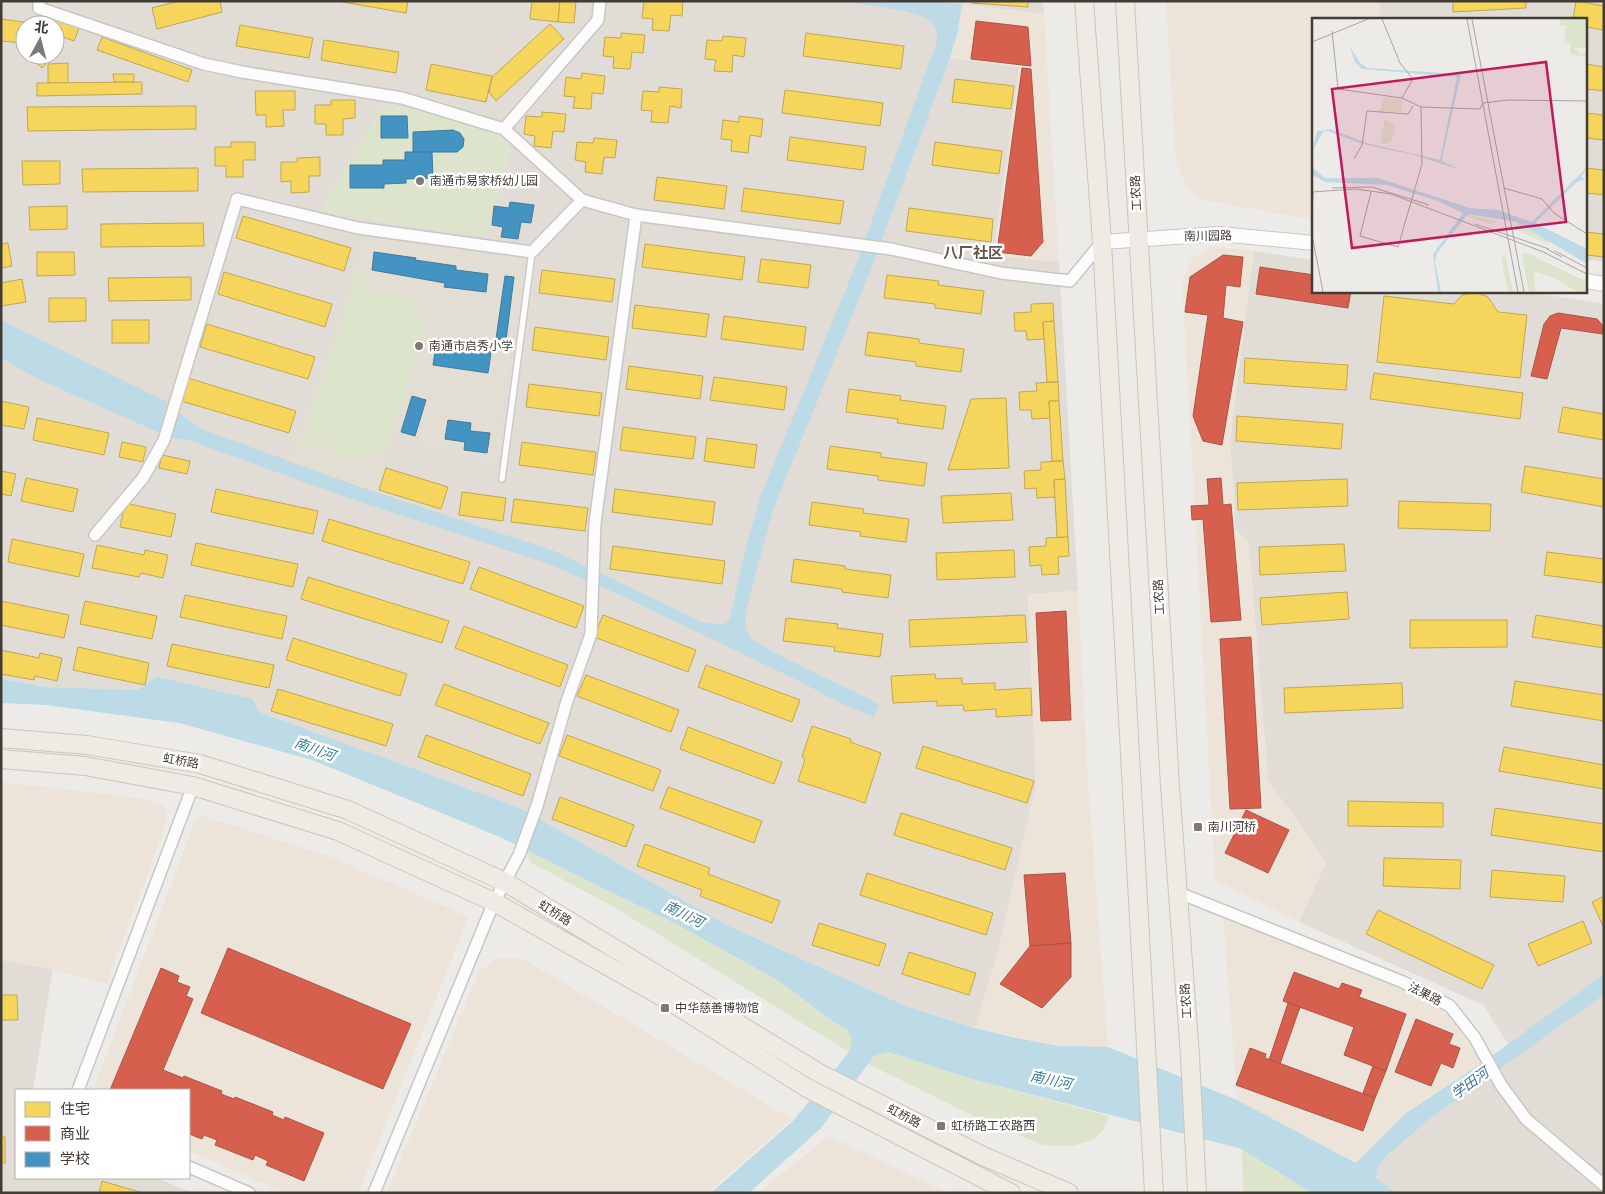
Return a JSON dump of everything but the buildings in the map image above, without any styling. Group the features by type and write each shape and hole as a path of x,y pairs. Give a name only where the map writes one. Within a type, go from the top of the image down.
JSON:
{"main road":[{"path":"1084,1 1102,242 1133,780 1154,1193"},
{"name":"工农路","path":"1125,1 1170,786 1190,1056 1197,1193"},
{"name":"虹桥路","path":"1,738 86,745 200,764 348,810 505,882 819,1073 983,1156 1069,1193"},
{"name":"虹桥路","path":"1,759 85,766 193,786 338,831 494,902 668,1000 807,1088 1011,1193"}],"street":[{"path":"39,1 39,8 204,64 402,98 504,129 582,200 636,215 886,248 1001,273 1070,281 1102,242"},
{"path":"504,129 598,20 600,1"},
{"path":"95,535 144,478 164,440 237,199 358,228 532,252 582,200"},
{"path":"374,1193 494,902 519,855 590,634 596,524 636,215"},
{"name":"南川园路","path":"1102,242 1219,234 1312,243"},
{"path":"1588,281 1604,284"},
{"path":"78,1089 193,786"},
{"name":"法果路","path":"1179,893 1403,982 1450,1006 1475,1038 1501,1085 1526,1119 1604,1185"},
{"path":"190,1167 249,1193"}],"lane":[{"path":"502,479 532,252"}],"shaded area":[{"path":"1,1 1043,1 1044,14 962,4 950,58 1020,67 993,255 1059,262 1078,591 1028,594 1036,784 998,951 975,1028 908,1007 729,926 518,807 258,712 253,699 147,685 137,690 47,687 1,679","holes":["407,107 495,133 511,150","521,260 496,462 395,431"]},
{"path":"1166,1 1380,1 1379,18 1312,18 1312,220 1204,200 1187,188 1176,162"},
{"path":"1380,1 1604,1 1604,262 1588,260 1588,18 1379,18"},
{"path":"962,4 1044,14 1059,262 993,255 1019,67 950,58 958,31"},
{"name":"南通市启秀小学","path":"364,236 521,260 496,462 395,431 376,492 287,461"},
{"path":"1211,246 1254,251 1230,440 1236,529 1249,544 1268,780 1326,862 1299,922 1217,881 1215,878 1182,280 1192,259"},
{"path":"1254,251 1312,260 1312,292 1528,292 1604,304 1604,974 1508,1044 1483,1005 1299,922 1326,862 1268,780 1249,544 1236,529 1230,440"},
{"path":"1078,591 1088,781 1108,1047 1059,1046 975,1028 998,951 1036,784 1028,594"},
{"path":"1,782 139,798 162,805 166,811 167,822 106,984 53,969 1,960"},
{"path":"203,816 331,857 464,915 468,919 358,1193 285,1193 190,1151 190,1089 93,1089 196,819"},
{"path":"1223,916 1234,918 1422,998 1450,1015 1482,1063 1405,1114 1357,1163 1237,1100"},
{"path":"498,958 517,958 530,963 792,1119 707,1193 387,1193 479,971"},
{"path":"1,960 53,969 33,1089 15,1089 15,1179 159,1179 193,1193 1,1193"},
{"path":"1604,995 1604,1193 1397,1193 1376,1178 1378,1168 1383,1159 1431,1118"},
{"path":"829,1136 948,1193 758,1193"}],"green space":[{"name":"南通市易家桥幼儿园","path":"407,107 495,133 511,150 486,237 320,212 381,108","holes":["381,116 407,116 407,137","453,130 462,136 463,147 453,153 432,152 432,178 406,179 405,183 350,188 350,165 383,165 405,160 405,152 413,152 413,132"]},
{"path":"359,270 369,274 362,296 385,291 404,297 412,303 418,312 425,335 389,442 370,456 349,460 330,453 322,446 315,435 309,451 299,447"},
{"path":"526,850 680,926 779,981 835,1023 975,1080 1109,1116 1104,1129 1093,1140 1071,1146 1043,1145 967,1113 870,1065 614,907 530,862"},
{"path":"1242,1149 1311,1193 1243,1193"}],"water":[{"path":"840,1 933,1 962,4 958,31 950,58 871,269 773,510 746,610 745,627 750,638 777,654 879,704 874,717 838,702 799,681 622,596 546,563 354,500 185,439 174,439 40,380 1,358 1,320 163,400 201,429 360,487 552,550 704,623 724,624 729,621 747,544 761,495 855,267 937,41 937,34 933,25 919,15"},
{"path":"157,677 253,699 259,712 518,807 729,926 908,1007 975,1028 1017,1038 1059,1046 1108,1047 1237,1100 1356,1163 1405,1114 1482,1063 1604,974 1604,995 1431,1118 1383,1159 1378,1168 1376,1178 1397,1193 1311,1193 1242,1149 975,1080 889,1052 874,1056 821,1128 749,1193 711,1193 793,1121 849,1052 852,1040 848,1030 835,1023 779,981 680,926 500,837 312,760 179,723 46,705 1,703 1,679 47,687 137,690"}],"place":[{"name":"南通市易家桥幼儿园","path":"420,181"},
{"name":"南通市启秀小学","path":"419,346"},
{"name":"南川河桥","path":"1198,827"},
{"name":"中华慈善博物馆","path":"665,1008"},
{"name":"虹桥路工农路西","path":"941,1126"}],"district":[{"name":"八厂社区","path":"973,253"}],"water label":[{"name":"南川河","path":"315,749"},
{"name":"南川河","path":"684,914"},
{"name":"南川河","path":"1051,1080"},
{"name":"学田河","path":"1470,1083"}]}
